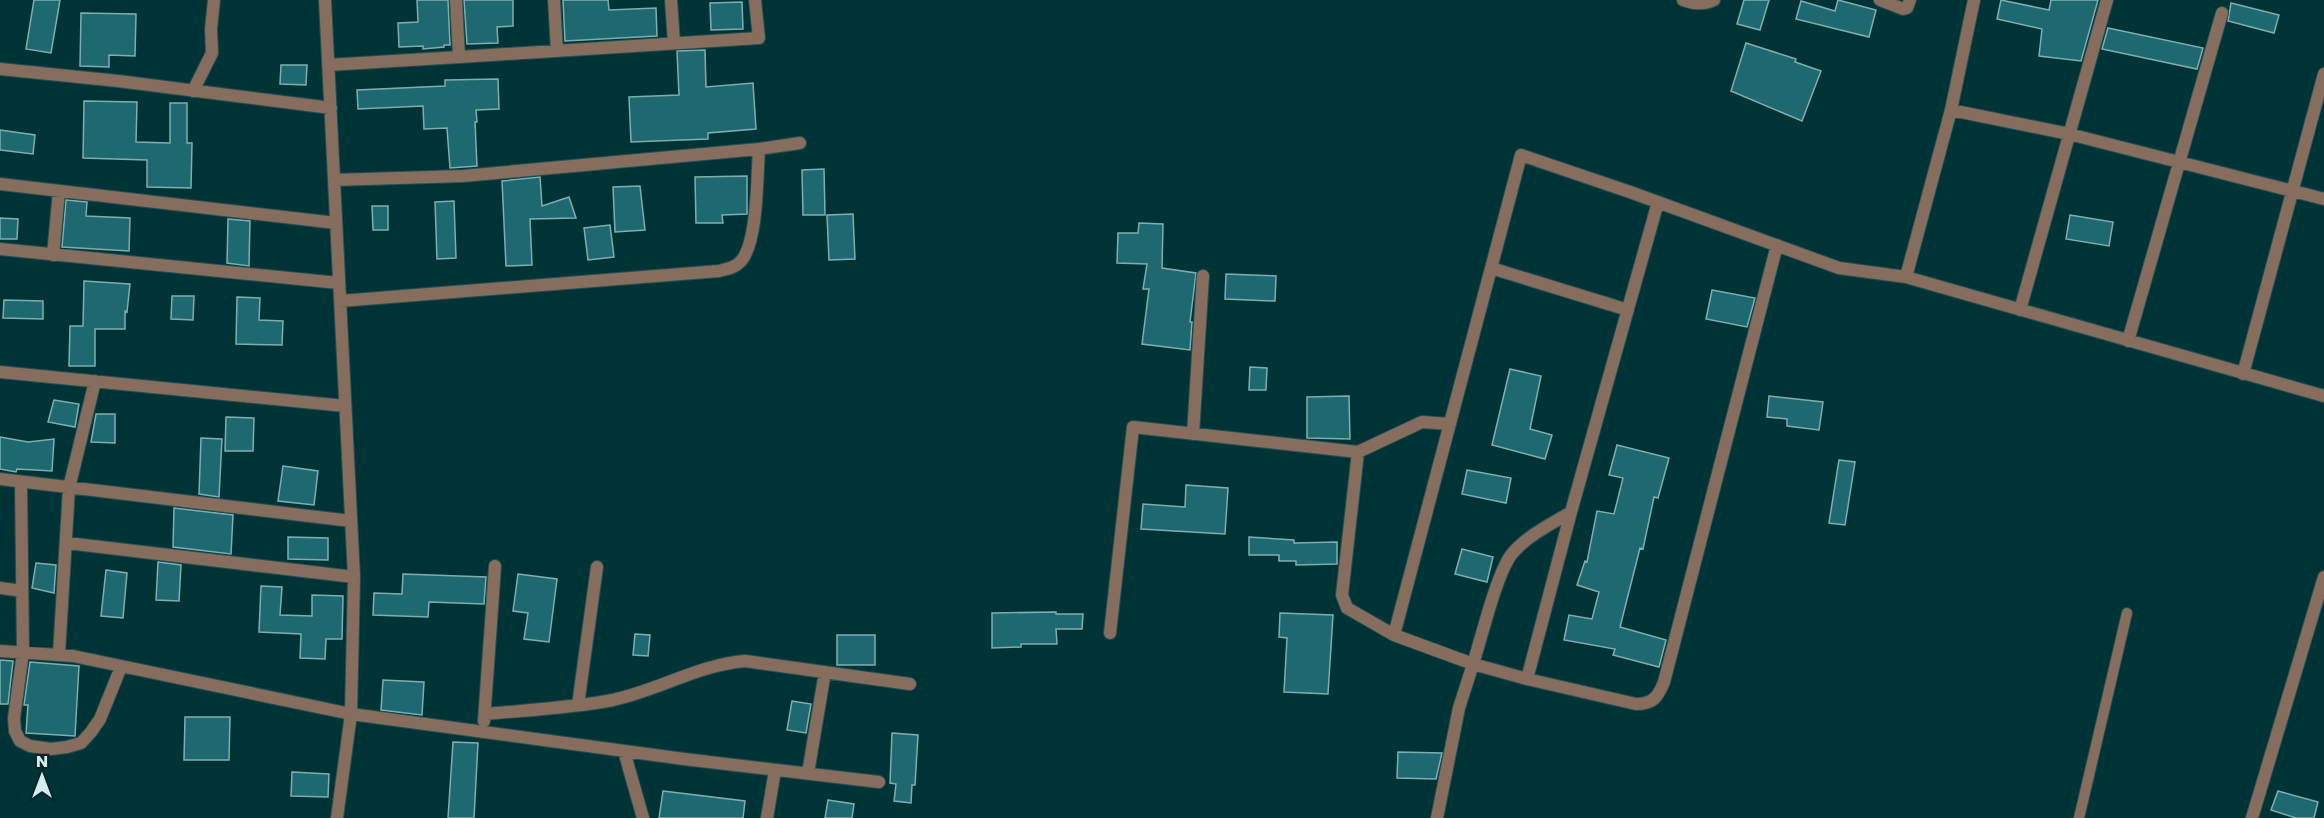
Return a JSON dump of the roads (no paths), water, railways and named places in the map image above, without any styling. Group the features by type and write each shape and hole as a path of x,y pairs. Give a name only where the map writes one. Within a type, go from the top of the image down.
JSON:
{"street":[{"path":"193,91 212,53 211,28 214,0"},
{"path":"325,0 354,577 351,714 337,818"},
{"path":"456,0 459,57"},
{"path":"554,0 557,51"},
{"path":"671,0 675,44"},
{"path":"328,64 759,38 755,0"},
{"path":"1683,0 1698,4 1714,0"},
{"path":"1880,0 1903,9 1907,8 1910,0"},
{"path":"1906,277 1951,110 1974,0"},
{"path":"2019,310 2107,0"},
{"path":"2128,341 2222,13"},
{"path":"0,69 331,108"},
{"path":"2243,374 2324,74"},
{"path":"1951,110 2069,134 2324,199"},
{"path":"334,180 463,176 759,149 800,143"},
{"path":"340,301 719,271 733,267 740,262 752,242 759,149"},
{"path":"1394,635 1521,155 1839,268 1906,277 2324,396"},
{"path":"0,184 336,223"},
{"path":"53,255 59,191"},
{"path":"1527,679 1658,202"},
{"path":"1358,452 1342,596 1347,608 1394,635 1473,664 1527,679 1636,704 1646,704 1658,695 1664,682 1777,245"},
{"path":"0,249 339,283"},
{"path":"1491,268 1628,310"},
{"path":"1193,434 1203,276"},
{"path":"0,372 345,406"},
{"path":"60,654 69,488 95,381"},
{"path":"1110,633 1133,427 1358,452 1422,422 1450,424"},
{"path":"0,479 351,521"},
{"path":"21,482 23,652 14,718 15,731 20,741 30,746 51,749 81,743 100,718 121,667"},
{"path":"1437,818 1459,708 1510,556 1529,538 1571,512"},
{"path":"67,543 354,577"},
{"path":"483,732 495,566"},
{"path":"578,705 597,567"},
{"path":"2252,818 2324,577"},
{"path":"0,588 22,591"},
{"path":"0,651 60,654 351,714 624,751 879,782"},
{"path":"485,714 578,705 614,699 724,663 745,661 910,684"},
{"path":"808,773 825,672"},
{"path":"624,751 643,818"},
{"path":"767,818 775,770"}],"lane":[{"path":"2079,818 2127,613"}]}
